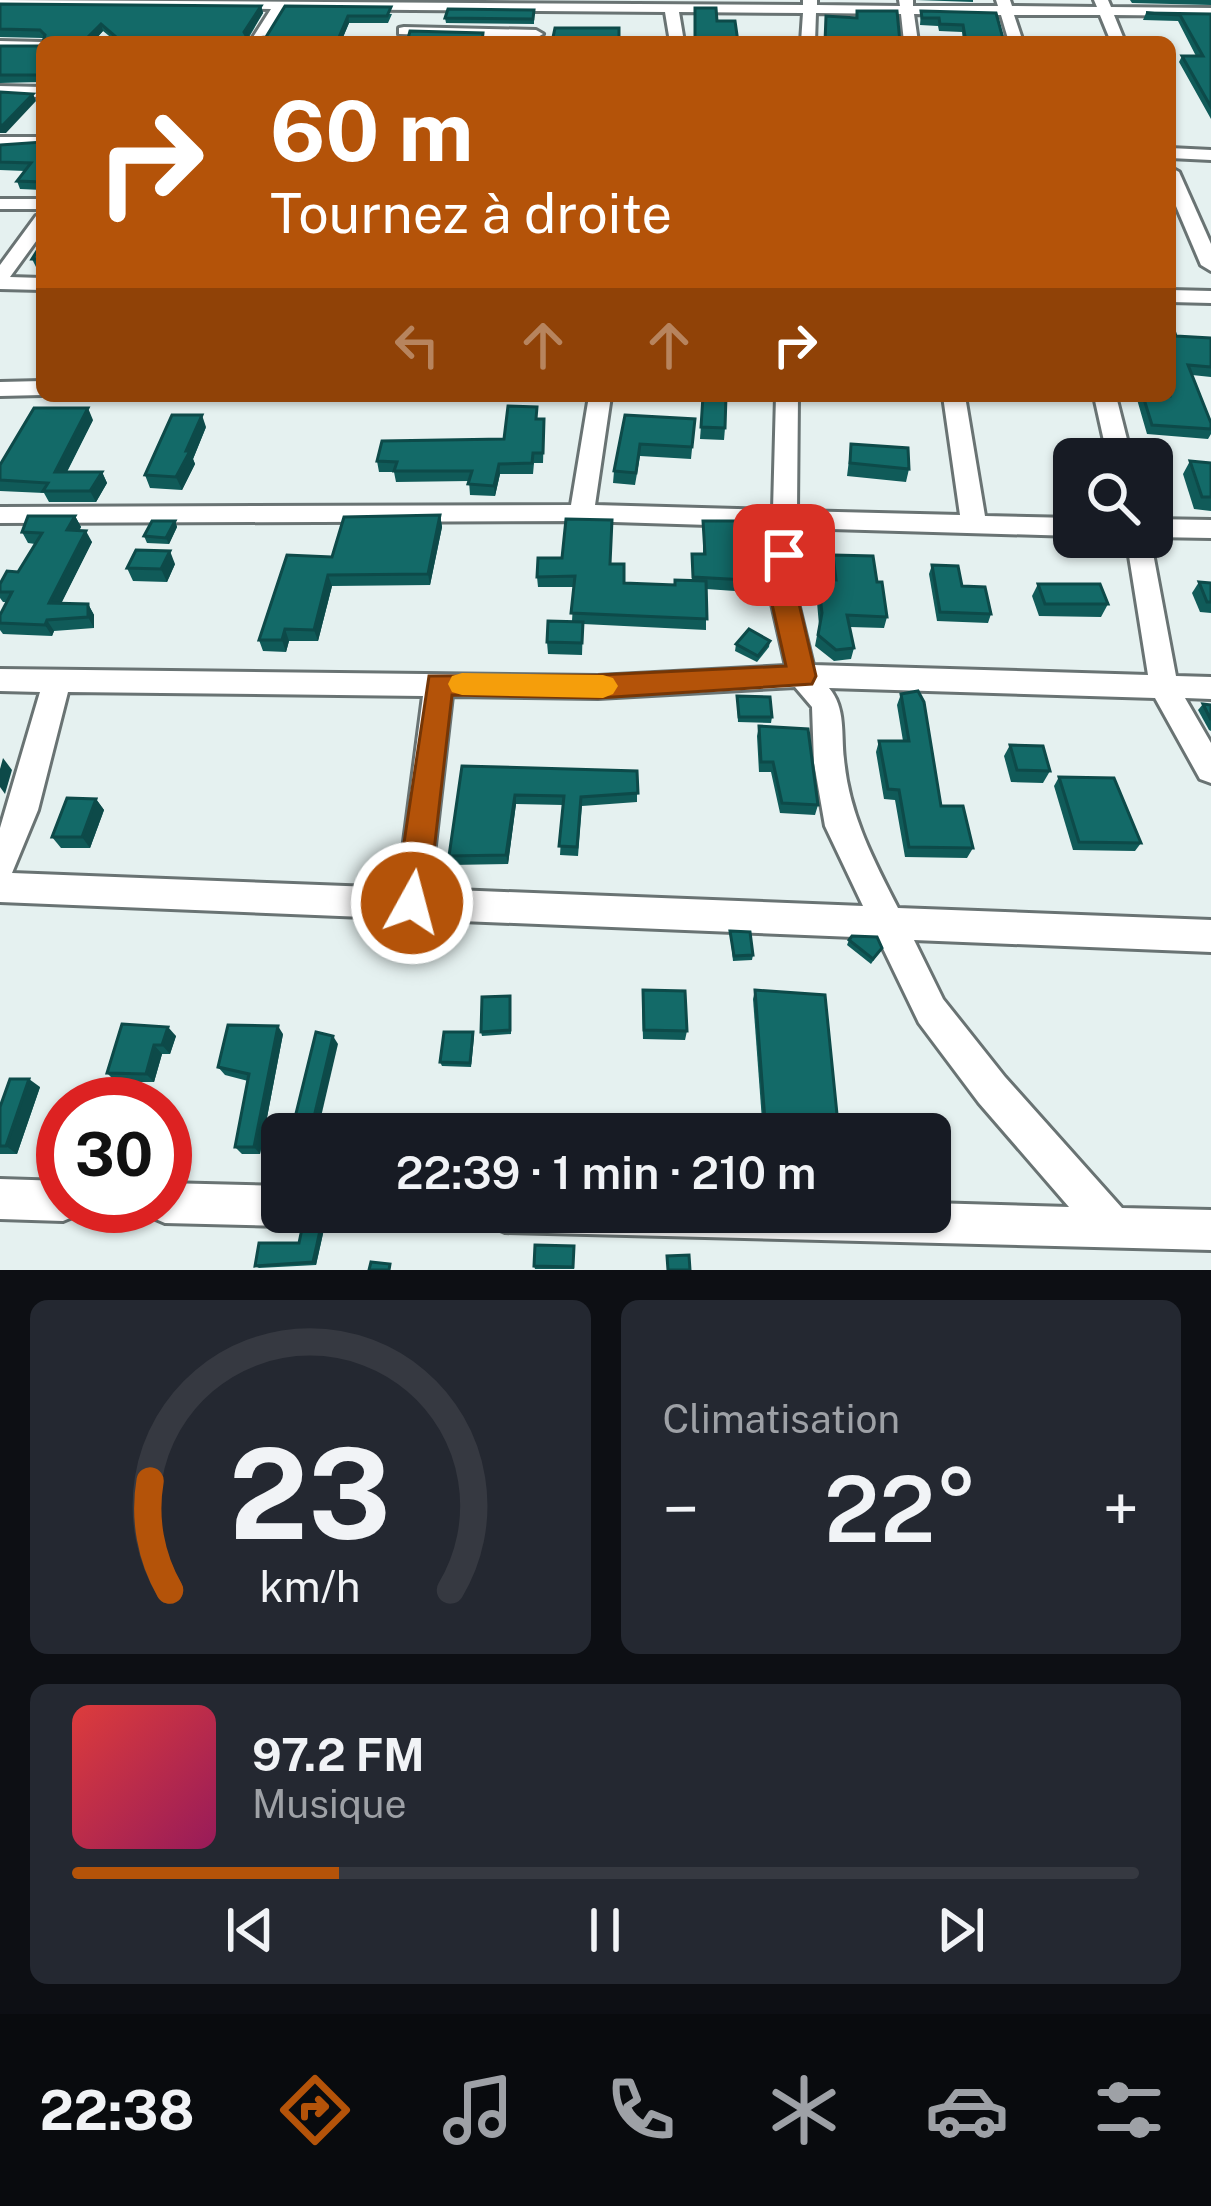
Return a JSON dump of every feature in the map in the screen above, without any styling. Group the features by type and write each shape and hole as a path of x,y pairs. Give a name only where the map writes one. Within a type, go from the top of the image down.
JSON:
{"street":[{"path":"0,3 1005,5 1211,12"},
{"path":"261,36 280,4"},
{"path":"808,36 811,4"},
{"path":"402,36 415,5"},
{"path":"907,5 910,36"},
{"path":"1005,5 1014,36"},
{"path":"535,36 541,6"},
{"path":"1104,6 1116,36"},
{"path":"671,7 676,36"},
{"path":"0,45 36,46"},
{"path":"0,91 36,92"},
{"path":"0,142 36,142"},
{"path":"1176,153 1211,155"},
{"path":"1176,186 1211,265"},
{"path":"0,204 36,204"},
{"path":"36,229 0,280 36,283"},
{"path":"1176,296 1211,297"},
{"path":"0,389 36,387"},
{"path":"582,513 599,402"},
{"path":"787,402 783,595 802,676 826,704 829,763 841,826 892,922 931,1011 992,1090 1113,1227"},
{"path":"955,402 974,524"},
{"path":"1106,402 1115,438"},
{"path":"0,515 582,513 1053,526"},
{"path":"1173,528 1211,529"},
{"path":"1142,558 1165,690 1211,770"},
{"path":"0,680 598,687 802,676 1211,688"},
{"path":"0,866 23,810 57,682"},
{"path":"412,903 439,684"},
{"path":"0,887 1211,936"},
{"path":"0,1199 36,1200"},
{"path":"192,1204 261,1206"},
{"path":"951,1223 1211,1230"}],"building":[{"path":"0,4 261,6 244,32 246,36 115,36 101,24 89,36 0,29"},
{"path":"285,6 391,7 387,16 348,16 340,36 267,36"},
{"path":"695,8 716,8 717,21 735,21 737,36 695,36"},
{"path":"448,9 534,10 533,19 445,18"},
{"path":"857,11 897,11 899,36 825,36 826,16 857,18"},
{"path":"921,11 996,13 1002,36 965,36 963,25 922,18"},
{"path":"1146,13 1211,14 1211,107 1182,56 1203,56 1180,15"},
{"path":"555,28 619,28 619,36 553,36"},
{"path":"410,31 483,33 483,36 409,36"},
{"path":"0,46 36,46 36,75 0,75"},
{"path":"0,92 33,94 3,125 0,125"},
{"path":"36,142 36,182 17,181 31,163 0,162 0,145"},
{"path":"1176,336 1211,338 1211,367 1188,365 1211,429 1152,425 1145,402 1176,402"},
{"path":"703,402 726,402 725,428 701,427"},
{"path":"508,406 537,407 536,419 544,419 543,453 533,453 532,463 499,464 494,486 468,484 472,471 394,471 397,462 377,461 382,441 504,439"},
{"path":"34,408 88,408 55,472 102,472 90,491 43,491 48,483 0,480 0,465"},
{"path":"172,415 202,415 186,451 190,451 176,477 145,475"},
{"path":"625,415 695,419 692,447 640,444 636,473 614,471"},
{"path":"851,444 908,448 909,469 850,463"},
{"path":"1190,461 1211,463 1211,497 1202,497"},
{"path":"440,515 428,574 328,575 314,630 285,629 282,640 259,640 287,555 332,557 344,517"},
{"path":"28,516 75,516 67,530 86,531 49,603 88,604 88,617 47,620 45,625 0,623 12,592 0,592 0,584 7,571 18,572 42,533 22,532"},
{"path":"566,519 612,520 610,564 624,564 624,583 706,581 707,619 571,613 575,576 537,577 538,558 562,558"},
{"path":"152,521 175,521 166,538 144,536"},
{"path":"703,521 752,521 769,533 766,581 693,577 692,554 705,554"},
{"path":"136,550 170,551 161,569 127,568"},
{"path":"833,555 873,556 877,582 882,582 887,617 847,615 854,648 836,650 818,635 822,613 818,579 836,580"},
{"path":"932,565 958,566 962,586 985,587 991,614 940,612"},
{"path":"1199,582 1211,583 1211,602 1207,602"},
{"path":"1038,584 1100,584 1108,604 1045,604"},
{"path":"548,621 583,622 582,643 547,642"},
{"path":"749,629 770,641 758,656 736,644"},
{"path":"918,691 924,702 941,806 963,806 973,848 909,847 899,790 888,789 879,741 909,741 901,694"},
{"path":"737,696 770,697 772,717 739,717"},
{"path":"759,726 808,729 818,805 782,803 773,762 761,762"},
{"path":"1010,745 1043,746 1050,771 1017,770"},
{"path":"462,766 637,771 638,793 581,797 577,847 559,846 564,796 515,795 506,855 449,856"},
{"path":"1059,777 1114,778 1141,843 1079,842"},
{"path":"67,798 96,799 82,837 52,837"},
{"path":"730,931 750,932 753,955 734,956"},
{"path":"852,936 877,937 882,948 873,959 849,940"},
{"path":"643,990 685,991 687,1031 644,1030"},
{"path":"755,990 825,995 837,1113 764,1113"},
{"path":"510,996 510,1030 481,1032 482,997"},
{"path":"122,1024 168,1027 162,1045 154,1045 146,1074 107,1073"},
{"path":"228,1025 278,1026 254,1147 235,1147 249,1074 218,1067"},
{"path":"316,1032 333,1036 315,1113 296,1113"},
{"path":"444,1032 473,1032 470,1063 440,1062"},
{"path":"10,1079 29,1079 6,1146 0,1146 0,1107"},
{"path":"301,1233 319,1233 313,1262 255,1266 259,1243 299,1243"},
{"path":"535,1245 574,1246 573,1267 534,1266"},
{"path":"689,1255 690,1270 668,1270 667,1256"},
{"path":"371,1262 390,1264 389,1270 369,1270"}],"slow traffic":[{"path":"462,684 603,686"}],"route":[{"path":"412,903 439,684 598,687 802,676 783,595 784,555"}]}
